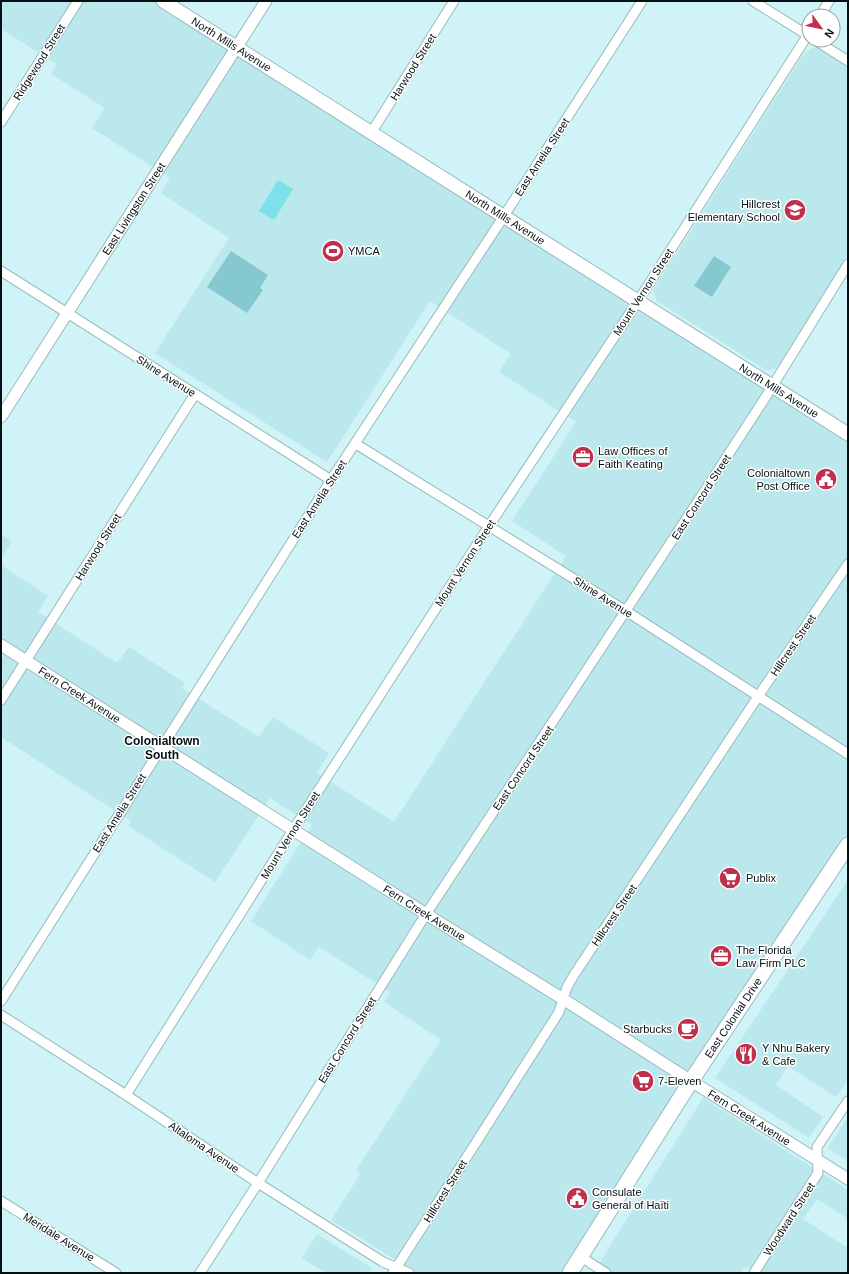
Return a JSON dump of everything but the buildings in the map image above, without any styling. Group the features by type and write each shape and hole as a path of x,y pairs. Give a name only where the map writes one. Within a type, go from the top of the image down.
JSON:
{"highway":[{"name":"East Colonial Drive","path":"570,1273 691,1081 848,845"}],"main road":[{"name":"North Mills Avenue","path":"163,1 848,434"}],"street":[{"name":"Ridgewood Street","path":"1,122 78,1"},
{"name":"East Livingston Street","path":"1,417 266,1"},
{"name":"Harwood Street","path":"371,133 454,1"},
{"name":"East Amelia Street","path":"1,1001 331,480 356,444 642,1"},
{"path":"753,1 801,30"},
{"name":"Mount Vernon Street","path":"126,1095 293,830 489,526 638,301 802,48"},
{"path":"828,48 848,62"},
{"name":"East Concord Street","path":"200,1273 426,914 773,386 848,264"},
{"name":"Shine Avenue","path":"1,271 331,480"},
{"name":"Harwood Street","path":"1,700 195,394"},
{"name":"Shine Avenue","path":"356,444 626,611 848,754"},
{"name":"Hillcrest Street","path":"395,1270 558,1012 567,987 574,975 848,564"},
{"name":"Fern Creek Avenue","path":"1,645 848,1179"},
{"name":"Altaloma Avenue","path":"1,1015 126,1095 258,1183 395,1270 409,1273"},
{"name":"Woodward Street","path":"754,1273 818,1173 817,1147 848,1100"},
{"name":"Meridale Avenue","path":"1,1201 116,1273"},
{"path":"581,1257 606,1273"}],"shaded area":[{"path":"1,1 161,1 848,434 848,845 569,1273 405,1273 409,1268 331,1220 361,1173 356,1170 441,1040 384,1002 390,992 319,947 310,960 251,921 312,825 270,798 215,882 128,826 131,821 1,737 1,565 48,596 38,612 117,663 129,647 185,683 182,688 259,737 273,717 329,753 317,773 394,822 566,556 512,521 576,422 499,372 511,354 430,301 327,462 155,353 229,238 161,193 170,178 92,128 105,108 51,74 57,64 1,29"},
{"path":"812,48 816,48 848,68 848,254 779,365 775,369 766,370 657,301 653,290 803,55"},
{"path":"278,180 293,189 274,220 259,211"},
{"path":"231,251 268,275 260,288 263,290 247,313 207,287"},
{"path":"714,256 731,267 712,297 694,286"},
{"path":"1,534 12,541 1,559"},
{"path":"848,880 848,1080 836,1097 788,1066 776,1085 823,1117 809,1138 715,1078"},
{"path":"703,1098 848,1190 848,1219 817,1199 803,1219 848,1248 847,1273 757,1273 746,1266 741,1273 593,1273"},
{"path":"848,1117 848,1161 828,1148"},
{"path":"317,1234 372,1268 369,1273 326,1273 302,1258"}],"place":[{"name":"Hillcrest Elementary School","path":"795,210"},
{"name":"YMCA","path":"333,251"},
{"name":"Law Offices of Faith Keating","path":"583,457"},
{"name":"Colonialtown Post Office","path":"826,479"},
{"name":"Publix","path":"730,878"},
{"name":"The Florida Law Firm PLC","path":"721,956"},
{"name":"Starbucks","path":"688,1029"},
{"name":"Y Nhu Bakery & Cafe","path":"746,1054"},
{"name":"7-Eleven","path":"643,1081"},
{"name":"Consulate General of Haïti","path":"577,1198"}],"district":[{"name":"Colonialtown South","path":"162,748"}]}
